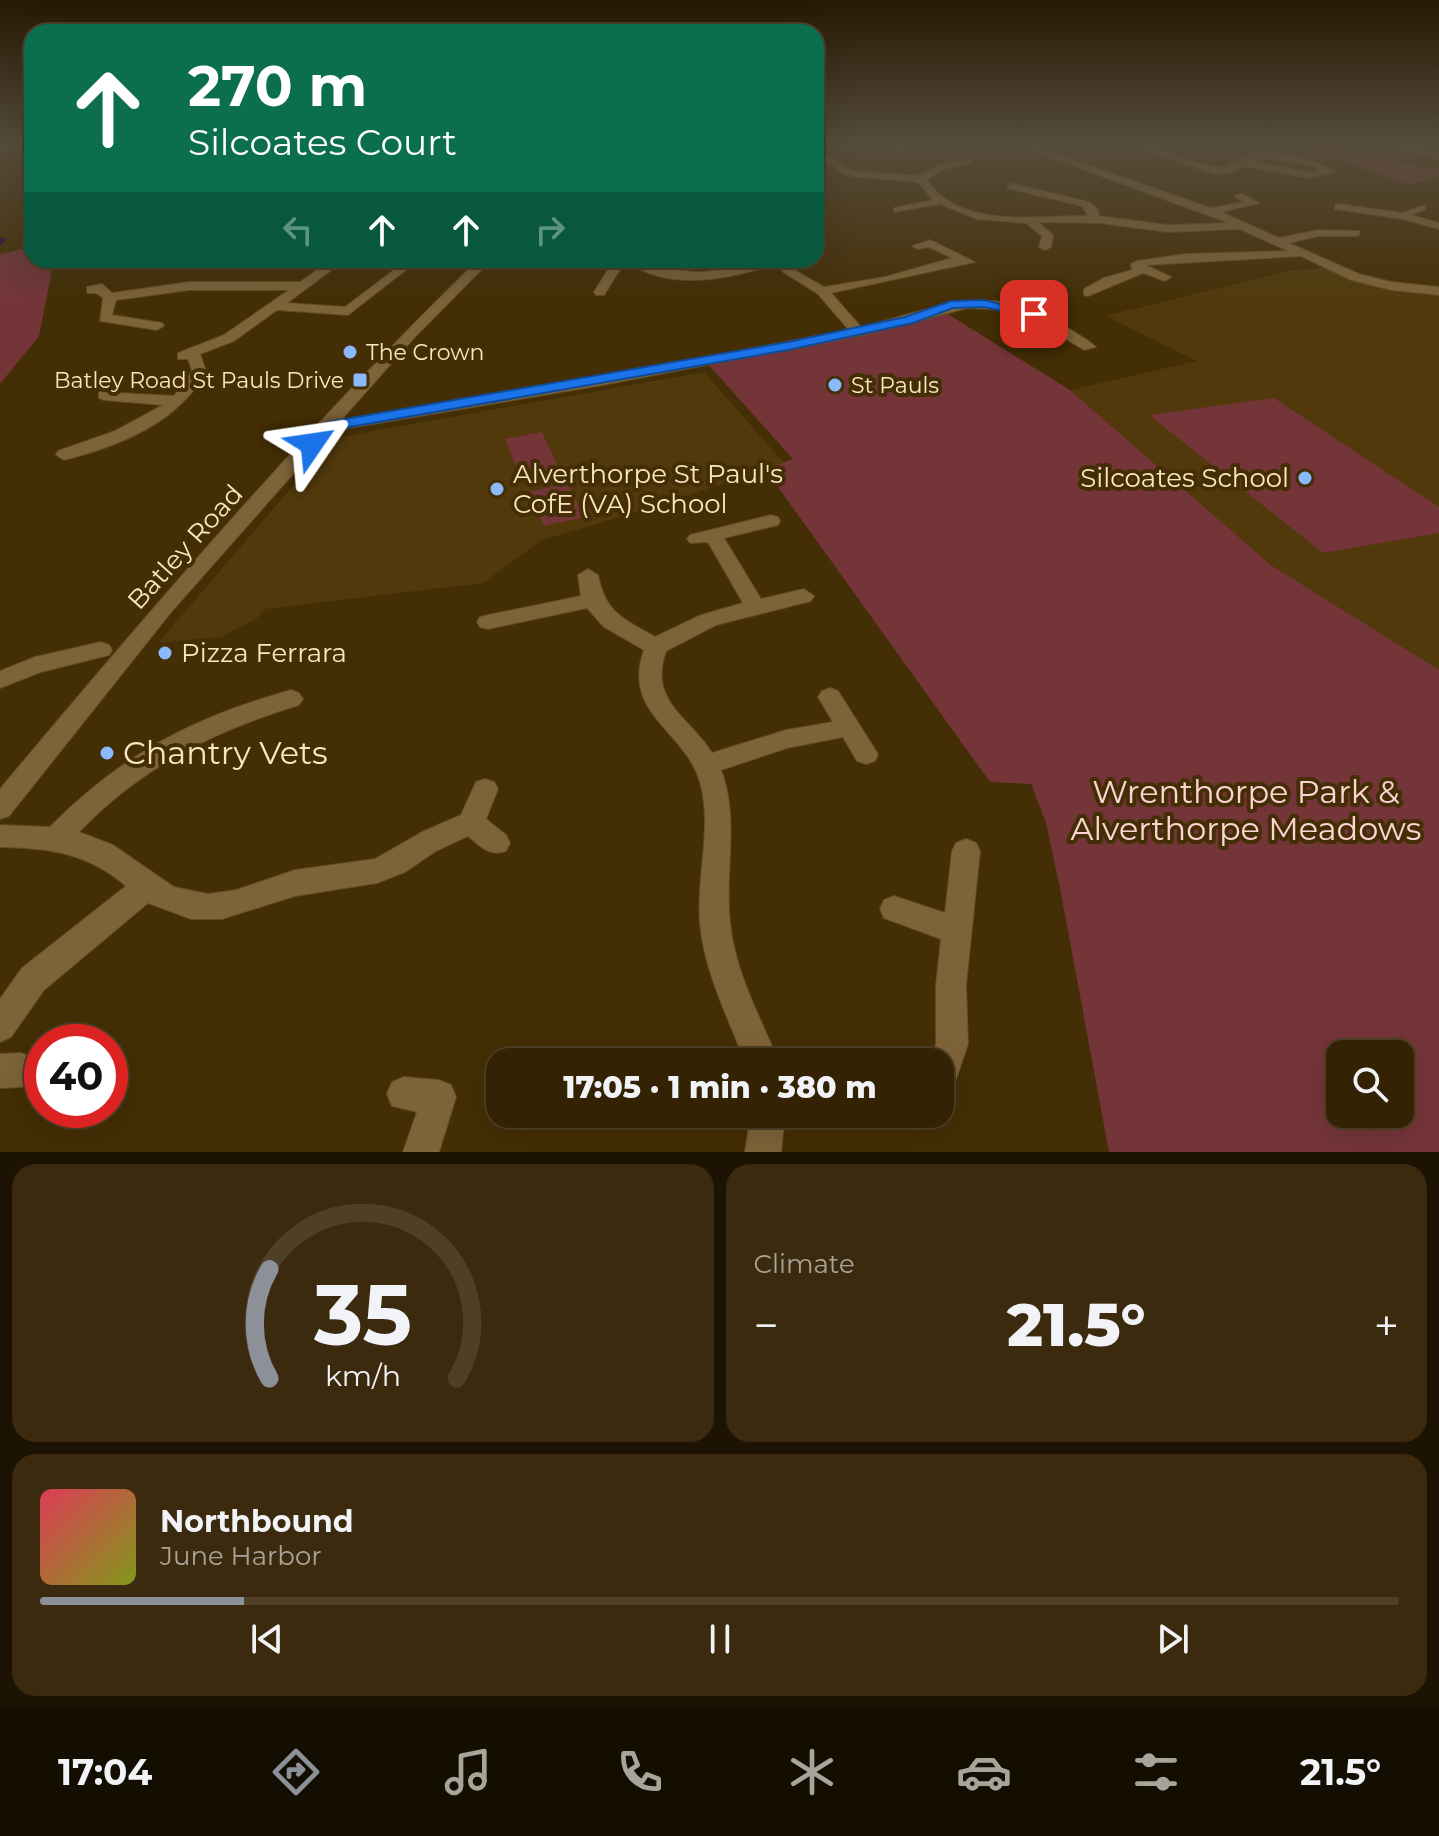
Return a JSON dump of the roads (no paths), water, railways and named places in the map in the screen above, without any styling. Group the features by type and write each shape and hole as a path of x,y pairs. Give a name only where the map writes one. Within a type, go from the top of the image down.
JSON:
{"street":[{"path":"1061,199 1085,204 1093,210 1094,219"},
{"path":"1175,199 1210,211 1364,279 1439,291"},
{"path":"1210,211 1254,203 1245,199"},
{"path":"901,208 941,201 980,215 1030,221 1094,219 1175,229 1245,226"},
{"path":"1339,207 1403,216 1439,226"},
{"path":"1403,216 1421,207"},
{"path":"1335,231 1326,218 1353,211"},
{"path":"1030,221 1048,235 1044,247"},
{"path":"1277,242 1335,231 1355,233"},
{"path":"822,291 969,262 930,243 918,246"},
{"path":"1135,265 1158,260 1301,253"},
{"path":"1135,265 1165,277"},
{"path":"1088,292 1108,281 1136,273 1139,271 1135,265"},
{"path":"64,455 90,438 131,430 176,401 196,382 199,371 188,355 229,338 327,268"},
{"path":"277,306 348,311 395,268"},
{"name":"Batley Road","path":"0,808 144,630 408,336 478,268"},
{"path":"600,292 620,268"},
{"path":"652,268 694,275 758,268"},
{"path":"788,268 822,291 858,332"},
{"path":"91,290 102,288 102,292 110,297 189,286 301,286"},
{"path":"110,297 105,318 157,326"},
{"path":"328,427 597,382 858,332 909,320 938,308 984,304 1034,314 1085,349 1110,344"},
{"path":"133,323 146,314"},
{"path":"104,395 176,401"},
{"path":"756,607 705,537 771,521"},
{"path":"488,622 524,619 590,588 612,622 656,647"},
{"path":"757,1048 719,951 714,919 718,819 707,765 658,704 649,684 648,663 656,647 689,628 804,596"},
{"path":"0,680 35,665 101,650"},
{"path":"830,697 866,754"},
{"path":"57,837 86,805 150,757 197,730 241,711 291,699"},
{"path":"707,765 786,739 848,727"},
{"path":"0,836 57,837 90,846 118,863 145,888 195,906 223,908 289,884 313,880 337,881 392,865 429,841 471,823 485,789"},
{"path":"471,823 496,843"},
{"path":"951,1048 955,930 966,851"},
{"path":"0,1026 33,979 145,888"},
{"path":"894,909 955,930"},
{"path":"404,1094 439,1097 421,1152"},
{"path":"763,1152 766,1128"}],"waterway":[{"path":"0,239 4,240 0,243"}],"place":[{"name":"The Crown","path":"350,352"},
{"name":"Batley Road St Pauls Drive","path":"360,380"},
{"name":"St Pauls","path":"835,385"},
{"name":"Silcoates School","path":"1305,478"},
{"name":"Alverthorpe St Paul's CofE (VA) School","path":"497,489"},
{"name":"Pizza Ferrara","path":"165,653"},
{"name":"Chantry Vets","path":"107,753"}],"park label":[{"name":"Wrenthorpe Park & Alverthorpe Meadows","path":"1246,810"}]}
